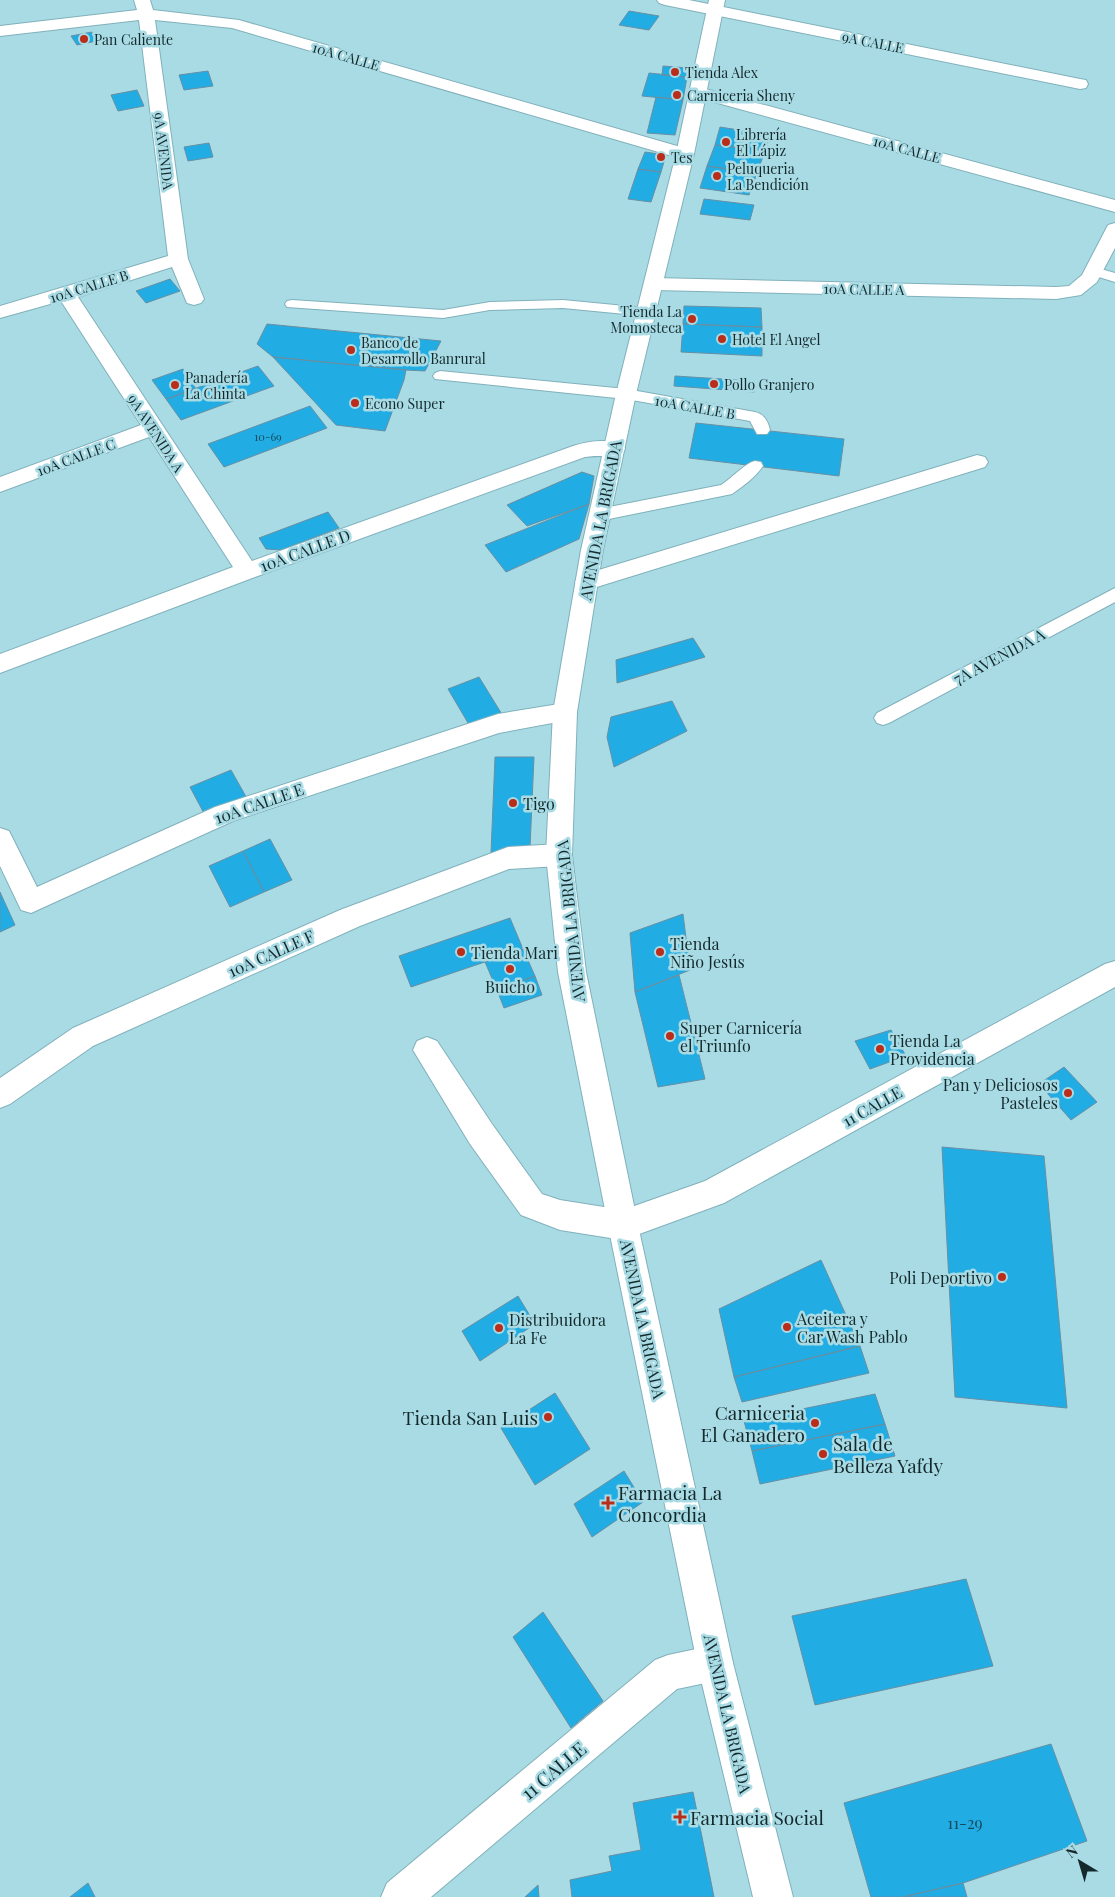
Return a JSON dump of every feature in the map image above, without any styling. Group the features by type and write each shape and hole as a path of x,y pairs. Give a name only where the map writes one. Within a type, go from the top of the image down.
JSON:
{"street":[{"name":"9A CALLE","path":"665,0 715,6 1080,84"},
{"name":"AVENIDA LA BRIGADA","path":"715,6 685,154 626,394 599,515 565,712 559,855 572,972 623,1225 715,1663 773,1897"},
{"name":"10A CALLE","path":"0,31 144,7 233,23 685,154"},
{"name":"9A AVENIDA","path":"144,7 178,260 194,298"},
{"name":"10A CALLE","path":"698,92 1115,206"},
{"path":"1094,271 1115,229"},
{"name":"10A CALLE B","path":"0,312 178,260"},
{"name":"10A CALLE A","path":"654,284 1056,294 1074,291 1090,278 1094,271"},
{"name":"9A AVENIDA A","path":"66,294 246,571"},
{"name":"10A CALLE C","path":"0,485 153,428"},
{"name":"10A CALLE D","path":"0,664 246,571 581,452 596,448 614,449"},
{"path":"587,582 977,462"},
{"name":"10A CALLE E","path":"0,839 31,902 224,814 498,724 565,712"},
{"name":"10A CALLE F","path":"0,1095 83,1037 350,918 508,858 559,855"},
{"name":"11 CALLE","path":"623,1225 713,1193 1115,973"},
{"path":"427,1050 481,1134 532,1205 560,1215 623,1225"},
{"name":"11 CALLE","path":"400,1897 668,1673 715,1663"}],"lane":[{"path":"1094,271 1115,278"},
{"path":"292,304 443,314 490,306 563,304 646,312"},
{"name":"10A CALLE B","path":"440,376 626,394 756,417 762,427"},
{"path":"599,515 726,490 743,478 755,466"},
{"name":"7A AVENIDA A","path":"883,718 1115,594"}],"building":[{"path":"629,11 659,16 649,30 619,25"},
{"name":"Pan Caliente","path":"92,32 97,41 77,45 71,36"},
{"name":"Tienda Alex","path":"663,66 688,68 687,77 662,75"},
{"path":"208,71 213,86 184,90 179,75"},
{"path":"649,73 687,77 683,100 642,96"},
{"path":"137,90 144,106 118,111 111,95"},
{"path":"656,97 683,100 675,135 647,133"},
{"path":"720,127 770,135 765,151 715,145"},
{"path":"209,143 213,157 188,161 184,147"},
{"path":"715,145 765,151 757,173 707,166"},
{"path":"645,152 666,155 661,172 638,169"},
{"path":"707,166 757,173 749,195 700,188"},
{"path":"638,169 661,172 651,202 628,199"},
{"path":"704,199 754,205 750,220 700,214"},
{"path":"170,279 180,291 146,303 136,291"},
{"path":"684,306 761,308 762,327 683,324"},
{"name":"Banco de Desarrollo Banrural","path":"267,324 441,341 425,371 406,370 273,357 257,344"},
{"name":"Hotel El Angel","path":"683,324 762,327 762,356 681,352"},
{"name":"Econo Super","path":"273,357 406,370 385,431 336,425"},
{"path":"258,366 274,386 181,420 166,399"},
{"name":"Panadería La Chinta","path":"183,369 196,389 166,399 152,380"},
{"name":"Pollo Granjero","path":"675,376 754,381 754,392 674,386"},
{"path":"310,406 327,428 224,467 208,444"},
{"path":"696,423 844,439 839,476 689,458"},
{"path":"582,472 594,476 589,504 527,526 507,505"},
{"path":"589,504 579,539 506,572 485,545"},
{"path":"328,512 339,528 281,550 266,549 259,538"},
{"path":"693,638 705,657 617,683 616,660"},
{"path":"479,677 503,716 471,728 448,689"},
{"path":"672,701 687,731 614,767 607,737 611,717"},
{"name":"Tigo","path":"495,757 534,757 530,848 491,853"},
{"path":"231,770 249,802 207,819 190,787"},
{"path":"270,839 292,880 264,892 243,851"},
{"path":"243,851 264,892 230,907 209,866"},
{"path":"0,892 15,925 0,932"},
{"name":"Tienda Niño Jesús","path":"683,914 690,970 635,992 630,933"},
{"name":"Tienda Mari","path":"510,918 523,949 411,987 399,956"},
{"name":"Buicho","path":"523,949 535,976 497,990 485,962"},
{"name":"Super Carnicería el Triunfo","path":"679,975 705,1079 658,1087 635,992"},
{"path":"535,976 542,995 504,1008 497,990"},
{"name":"Tienda La Providencia","path":"891,1030 906,1056 870,1069 855,1041"},
{"name":"Pan y Deliciosos Pasteles","path":"1064,1067 1097,1102 1071,1120 1039,1084"},
{"name":"Poli Deportivo","path":"942,1147 1044,1156 1067,1408 955,1397"},
{"name":"Aceitera y Car Wash Pablo","path":"821,1260 860,1346 734,1377 719,1309"},
{"name":"Distribuidora La Fe","path":"518,1296 535,1324 480,1361 462,1331"},
{"path":"860,1346 869,1373 742,1402 734,1377"},
{"path":"555,1393 590,1449 535,1485 501,1428"},
{"name":"Carniceria El Ganadero","path":"875,1394 885,1424 752,1451 744,1421"},
{"name":"Sala de Belleza Yafdy","path":"885,1424 895,1456 760,1484 752,1451"},
{"name":"Farmacia La Concordia","path":"624,1471 643,1502 592,1537 574,1504"},
{"path":"966,1579 993,1666 815,1705 792,1616"},
{"path":"543,1612 603,1701 571,1728 513,1637"},
{"path":"1051,1744 1087,1841 963,1883 903,1897 871,1897 844,1803"},
{"path":"693,1792 714,1897 572,1897 570,1880 612,1871 609,1856 641,1850 633,1803"},
{"path":"88,1883 95,1897 70,1897"},
{"path":"963,1883 967,1897 903,1897"},
{"path":"538,1885 539,1897 525,1897"}],"place":[{"name":"Pan Caliente","path":"84,39"},
{"name":"Tienda Alex","path":"675,72"},
{"name":"Carniceria Sheny","path":"677,95"},
{"name":"Librería El Lápiz","path":"726,142"},
{"name":"Tes","path":"661,157"},
{"name":"Peluqueria La Bendición","path":"717,176"},
{"name":"Tienda La Momosteca","path":"692,319"},
{"name":"Hotel El Angel","path":"722,339"},
{"name":"Banco de Desarrollo Banrural","path":"351,350"},
{"name":"Pollo Granjero","path":"714,384"},
{"name":"Panadería La Chinta","path":"175,385"},
{"name":"Econo Super","path":"355,403"},
{"name":"Tigo","path":"513,803"},
{"name":"Tienda Mari","path":"461,952"},
{"name":"Tienda Niño Jesús","path":"660,952"},
{"name":"Buicho","path":"510,969"},
{"name":"Super Carnicería el Triunfo","path":"670,1036"},
{"name":"Tienda La Providencia","path":"880,1049"},
{"name":"Pan y Deliciosos Pasteles","path":"1068,1093"},
{"name":"Poli Deportivo","path":"1002,1277"},
{"name":"Aceitera y Car Wash Pablo","path":"787,1327"},
{"name":"Distribuidora La Fe","path":"499,1328"},
{"name":"Tienda San Luis","path":"548,1417"},
{"name":"Carniceria El Ganadero","path":"815,1423"},
{"name":"Sala de Belleza Yafdy","path":"823,1454"},
{"name":"Farmacia La Concordia","path":"608,1503"},
{"name":"Farmacia Social","path":"680,1817"}]}
